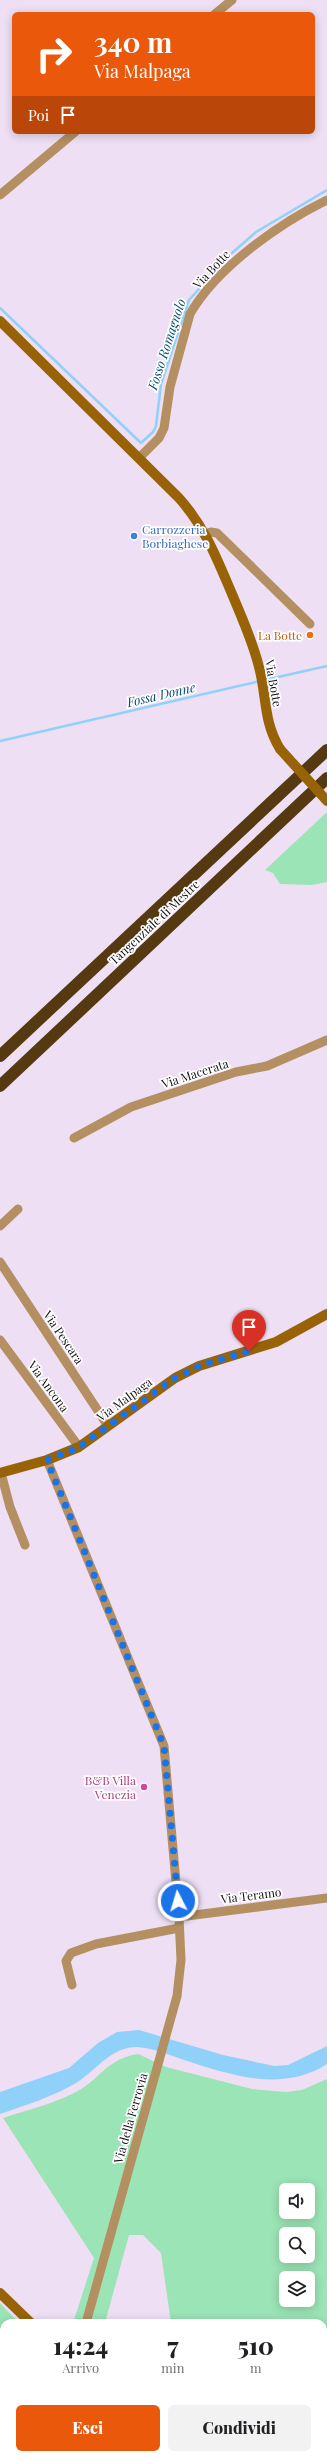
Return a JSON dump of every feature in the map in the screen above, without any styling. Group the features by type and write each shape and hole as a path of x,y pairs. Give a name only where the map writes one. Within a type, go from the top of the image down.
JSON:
{"highway":[{"name":"Tangenziale di Mestre","path":"0,1056 327,750"},
{"name":"Tangenziale di Mestre","path":"0,1086 327,778"}],"street":[{"path":"217,12 232,0"},
{"path":"0,195 73,134"},
{"name":"Via Botte","path":"140,458 159,438 164,428 170,387 190,314 195,306 222,274 257,242 327,200"},
{"name":"Via Botte","path":"0,321 140,458 189,509 206,534 240,614 261,675 268,722 280,749 327,802"},
{"path":"206,534 211,532 217,533 310,624"},
{"name":"Via Macerata","path":"74,1138 131,1107 236,1072 267,1066 327,1040"},
{"path":"0,1226 18,1209"},
{"name":"Via Pescara","path":"0,1262 108,1426"},
{"name":"Via Malpaga","path":"0,1473 47,1460 79,1447 175,1378 199,1366 276,1342 327,1314"},
{"name":"Via Ancona","path":"0,1340 79,1447"},
{"name":"Via della Ferrovia","path":"47,1460 164,1746 179,1917 181,1960 177,1996 87,2319"},
{"path":"0,1473 10,1507 25,1545"},
{"name":"Via Teramo","path":"179,1917 327,1898"},
{"path":"72,1985 66,1961 71,1953 96,1944 179,1928"},
{"path":"0,2293 27,2319"}],"green space":[{"path":"327,812 327,882 312,885 280,884 273,873 265,870"},
{"path":"138,2054 166,2067 252,2089 286,2092 302,2090 327,2079 327,2319 170,2319 161,2253 143,2235 129,2235 106,2319 74,2319 94,2258 3,2118 49,2103 76,2092 85,2087 118,2060"},
{"path":"0,2303 15,2319 0,2319"}],"water":[{"path":"139,2030 223,2055 274,2066 288,2065 327,2046 327,2064 310,2073 292,2078 256,2078 238,2076 149,2049 137,2047 127,2048 111,2055 84,2078 67,2088 0,2114 0,2092 69,2068 98,2043 117,2032"}],"waterway":[{"name":"Fosso Romagnolo","path":"0,308 141,443 153,432 156,426 161,384 189,300 232,253 256,232 327,190"},
{"name":"Fossa Donne","path":"265,680 327,666"},
{"name":"Fossa Donne","path":"0,741 260,681"}],"place":[{"name":"Carrozzeria Borbiaghese","path":"134,536"},
{"name":"La Botte","path":"310,635"},
{"name":"B&B Villa Venezia","path":"144,1787"}],"route":[{"path":"178,1901 164,1746 47,1460 79,1447 175,1378 199,1366 249,1351"}]}
